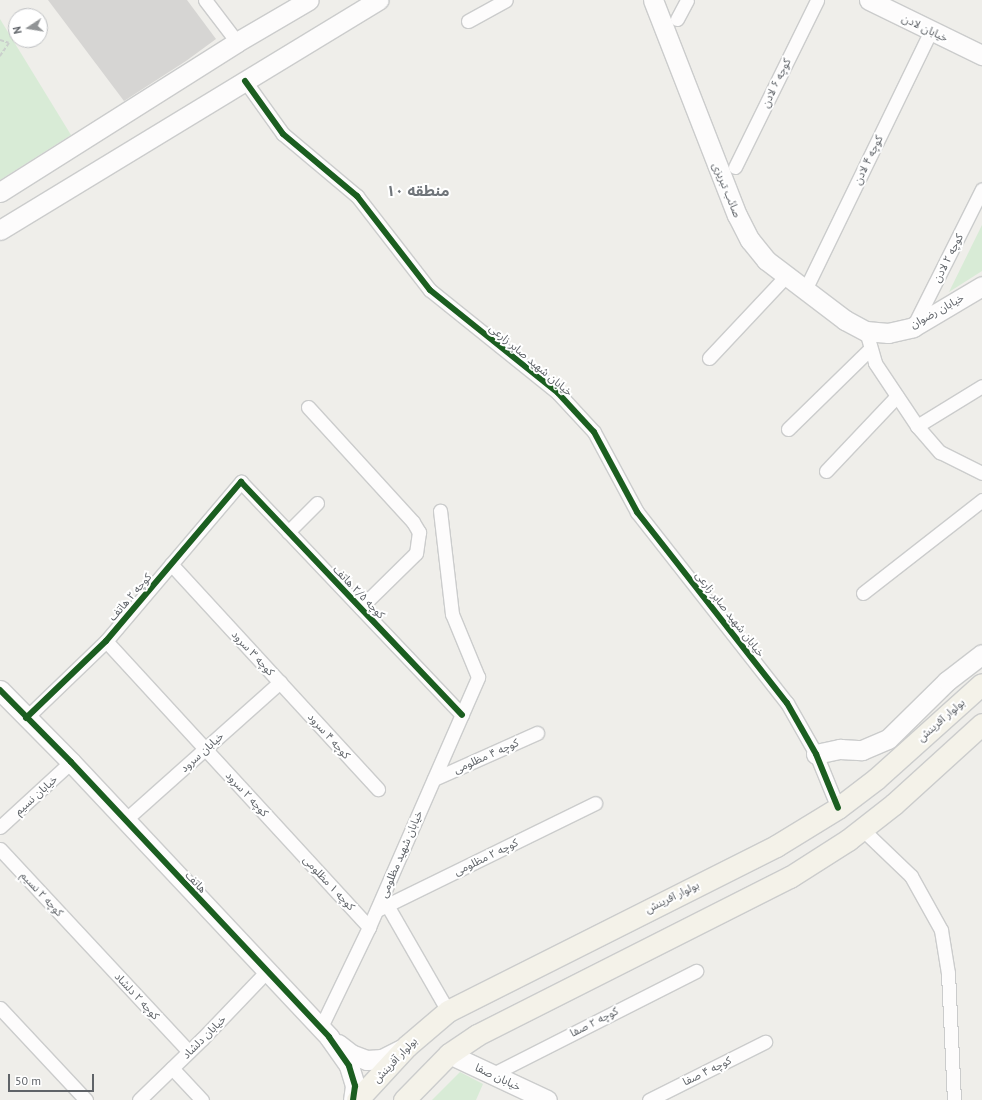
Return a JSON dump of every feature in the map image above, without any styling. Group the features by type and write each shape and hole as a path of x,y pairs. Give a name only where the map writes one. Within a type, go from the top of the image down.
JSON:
{"main road":[{"name":"بولوار آفرینش","path":"358,1100 407,1046 448,1011 776,846 838,808 876,779 982,684"},
{"path":"404,1100 449,1054 490,1027 790,877 862,829 894,804 980,729"}],"street":[{"path":"204,0 237,42"},
{"path":"0,192 237,42 308,0"},
{"path":"0,230 379,0"},
{"path":"468,21 506,0"},
{"name":"صائب تبریزی","path":"653,0 737,215 750,240 766,260 786,276 845,320 866,331"},
{"path":"677,19 687,0"},
{"name":"کوچه ۶ لادن","path":"735,167 817,0"},
{"name":"خیابان لادن","path":"871,1 931,30 980,49"},
{"name":"کوچه ۴ لادن","path":"805,290 931,30"},
{"name":"خیابان شهید صابر زارعی","path":"245,81 283,134 357,196 430,290 558,393 594,432 637,512 787,703 816,754 838,808"},
{"name":"کوچه ۲ لادن","path":"913,327 982,189"},
{"path":"709,358 786,276"},
{"name":"خیابان رضوان","path":"866,331 888,333 913,327 982,286"},
{"path":"866,331 874,363 917,426 940,452 982,472"},
{"path":"788,430 870,349"},
{"path":"917,426 982,386"},
{"path":"826,471 897,396"},
{"path":"308,407 413,522 419,532 416,553 360,608"},
{"name":"کوچه ۲/۵ هاتف","path":"241,482 462,715"},
{"name":"کوچه ۲ هاتف","path":"26,718 106,641 241,482"},
{"path":"863,593 982,500"},
{"path":"288,532 317,503"},
{"name":"خیابان شهید مظلومی","path":"325,1033 369,927 382,908 434,778 478,677 452,614 440,511"},
{"name":"کوچه ۳ سرود","path":"171,564 280,682"},
{"name":"کوچه ۲ سرود","path":"106,641 289,839"},
{"path":"816,754 840,749 862,750 888,740 947,682 982,654"},
{"name":"خیابان سرود","path":"124,821 280,682"},
{"name":"کوچه ۴ سرود","path":"280,682 378,789"},
{"name":"هاتف","path":"0,690 71,762 124,821 325,1033 351,1054 367,1060 382,1059 407,1046"},
{"name":"کوچه ۴ مظلومی","path":"434,778 537,733"},
{"name":"خیابان نسیم","path":"0,827 71,762"},
{"name":"کوچه ۲ مظلومی","path":"382,908 595,803"},
{"path":"862,829 911,876 941,930 948,973 954,1100"},
{"name":"کوچه ۱ مظلومی","path":"289,839 369,927"},
{"name":"کوچه ۲ نسیم","path":"0,849 84,939"},
{"path":"382,908 448,1011"},
{"name":"کوچه ۲ دلشاد","path":"84,939 189,1052"},
{"name":"کوچه ۲ صفا","path":"493,1074 696,970"},
{"name":"خیابان دلشاد","path":"139,1100 189,1052 266,972"},
{"path":"0,1008 86,1100"},
{"name":"هاتف","path":"325,1033 349,1066 354,1086 353,1100"},
{"name":"کوچه ۴ صفا","path":"649,1100 765,1042"},
{"name":"خیابان صفا","path":"449,1054 547,1100"},
{"path":"172,1068 202,1100"}],"path":[{"path":"0,40 9,43 0,56"}],"green space":[{"path":"0,19 8,32 8,48 18,48 71,135 0,180"},
{"path":"982,225 982,271 949,292"},
{"path":"460,1072 483,1084 476,1100 432,1100"}],"building":[{"path":"48,0 187,0 216,39 186,61 124,101"}],"cycle path":[{"path":"245,81 283,134 357,196 430,290 558,393 594,432 637,512 787,703 816,754 838,808"},
{"path":"26,718 106,641 241,482 462,715"},
{"path":"0,690 71,762 329,1037 349,1066 355,1086 353,1100"}],"district":[{"name":"منطقه ۱۰","path":"418,191"}]}
